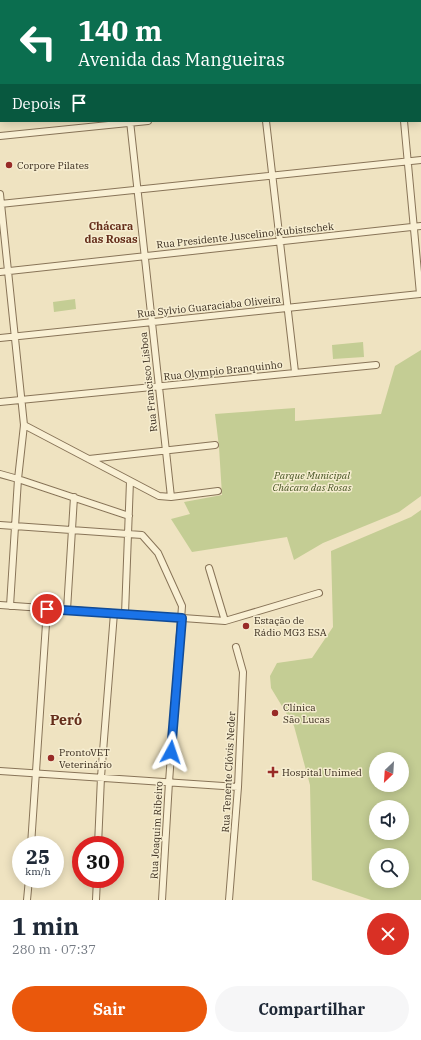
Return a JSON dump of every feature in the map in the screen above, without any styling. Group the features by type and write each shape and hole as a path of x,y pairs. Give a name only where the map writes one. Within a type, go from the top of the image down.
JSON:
{"street":[{"path":"0,136 130,122"},
{"name":"Rua Francisco Lisboa","path":"130,122 171,497"},
{"path":"266,122 295,372"},
{"path":"404,122 420,294"},
{"path":"0,204 421,160"},
{"path":"0,194 24,425 18,479 10,606"},
{"name":"Rua Presidente Juscelino Kubistschek","path":"0,272 421,226"},
{"name":"Rua Sylvio Guaraciaba Oliveira","path":"0,338 420,294"},
{"name":"Rua Olympio Branquinho","path":"0,402 376,365"},
{"path":"24,425 159,496 171,497 218,491"},
{"path":"88,459 215,446"},
{"path":"0,474 129,516"},
{"path":"125,614 130,481"},
{"path":"67,610 74,497"},
{"name":"Rua Joaquim Ribeiro","path":"0,525 142,535 158,553 182,606 162,900"},
{"path":"209,568 225,621"},
{"path":"0,605 225,621 319,593"},
{"path":"32,836 47,609"},
{"path":"98,836 101,777 114,613"},
{"name":"Rua Tenente Clóvis Neder","path":"229,900 238,787 243,672 236,647"},
{"path":"0,771 238,787"},
{"path":"27,900 28,888"},
{"path":"96,900 97,888"}],"green space":[{"path":"75,299 76,309 54,312 53,302"},
{"path":"363,342 364,357 333,359 332,345"},
{"name":"Parque Municipal Chácara das Rosas","path":"421,350 421,496 399,512 323,543 294,560 287,537 192,552 171,519 190,514 184,502 222,495 215,414 295,408 295,421 381,414 395,366"},
{"path":"421,510 421,900 371,900 312,880 310,785 294,726 271,688 270,676 277,663 312,658 333,627 331,551 411,517"}],"place":[{"name":"Corpore Pilates","path":"9,165"},
{"name":"Estação de Rádio MG3 ESA","path":"246,626"},
{"name":"Clínica São Lucas","path":"275,713"},
{"name":"ProntoVET Veterinário","path":"51,758"},
{"name":"Hospital Unimed","path":"273,772"}],"district":[{"name":"Chácara das Rosas","path":"111,232"},
{"name":"Peró","path":"66,720"}],"route":[{"path":"47,609 182,618 171,752"}]}
